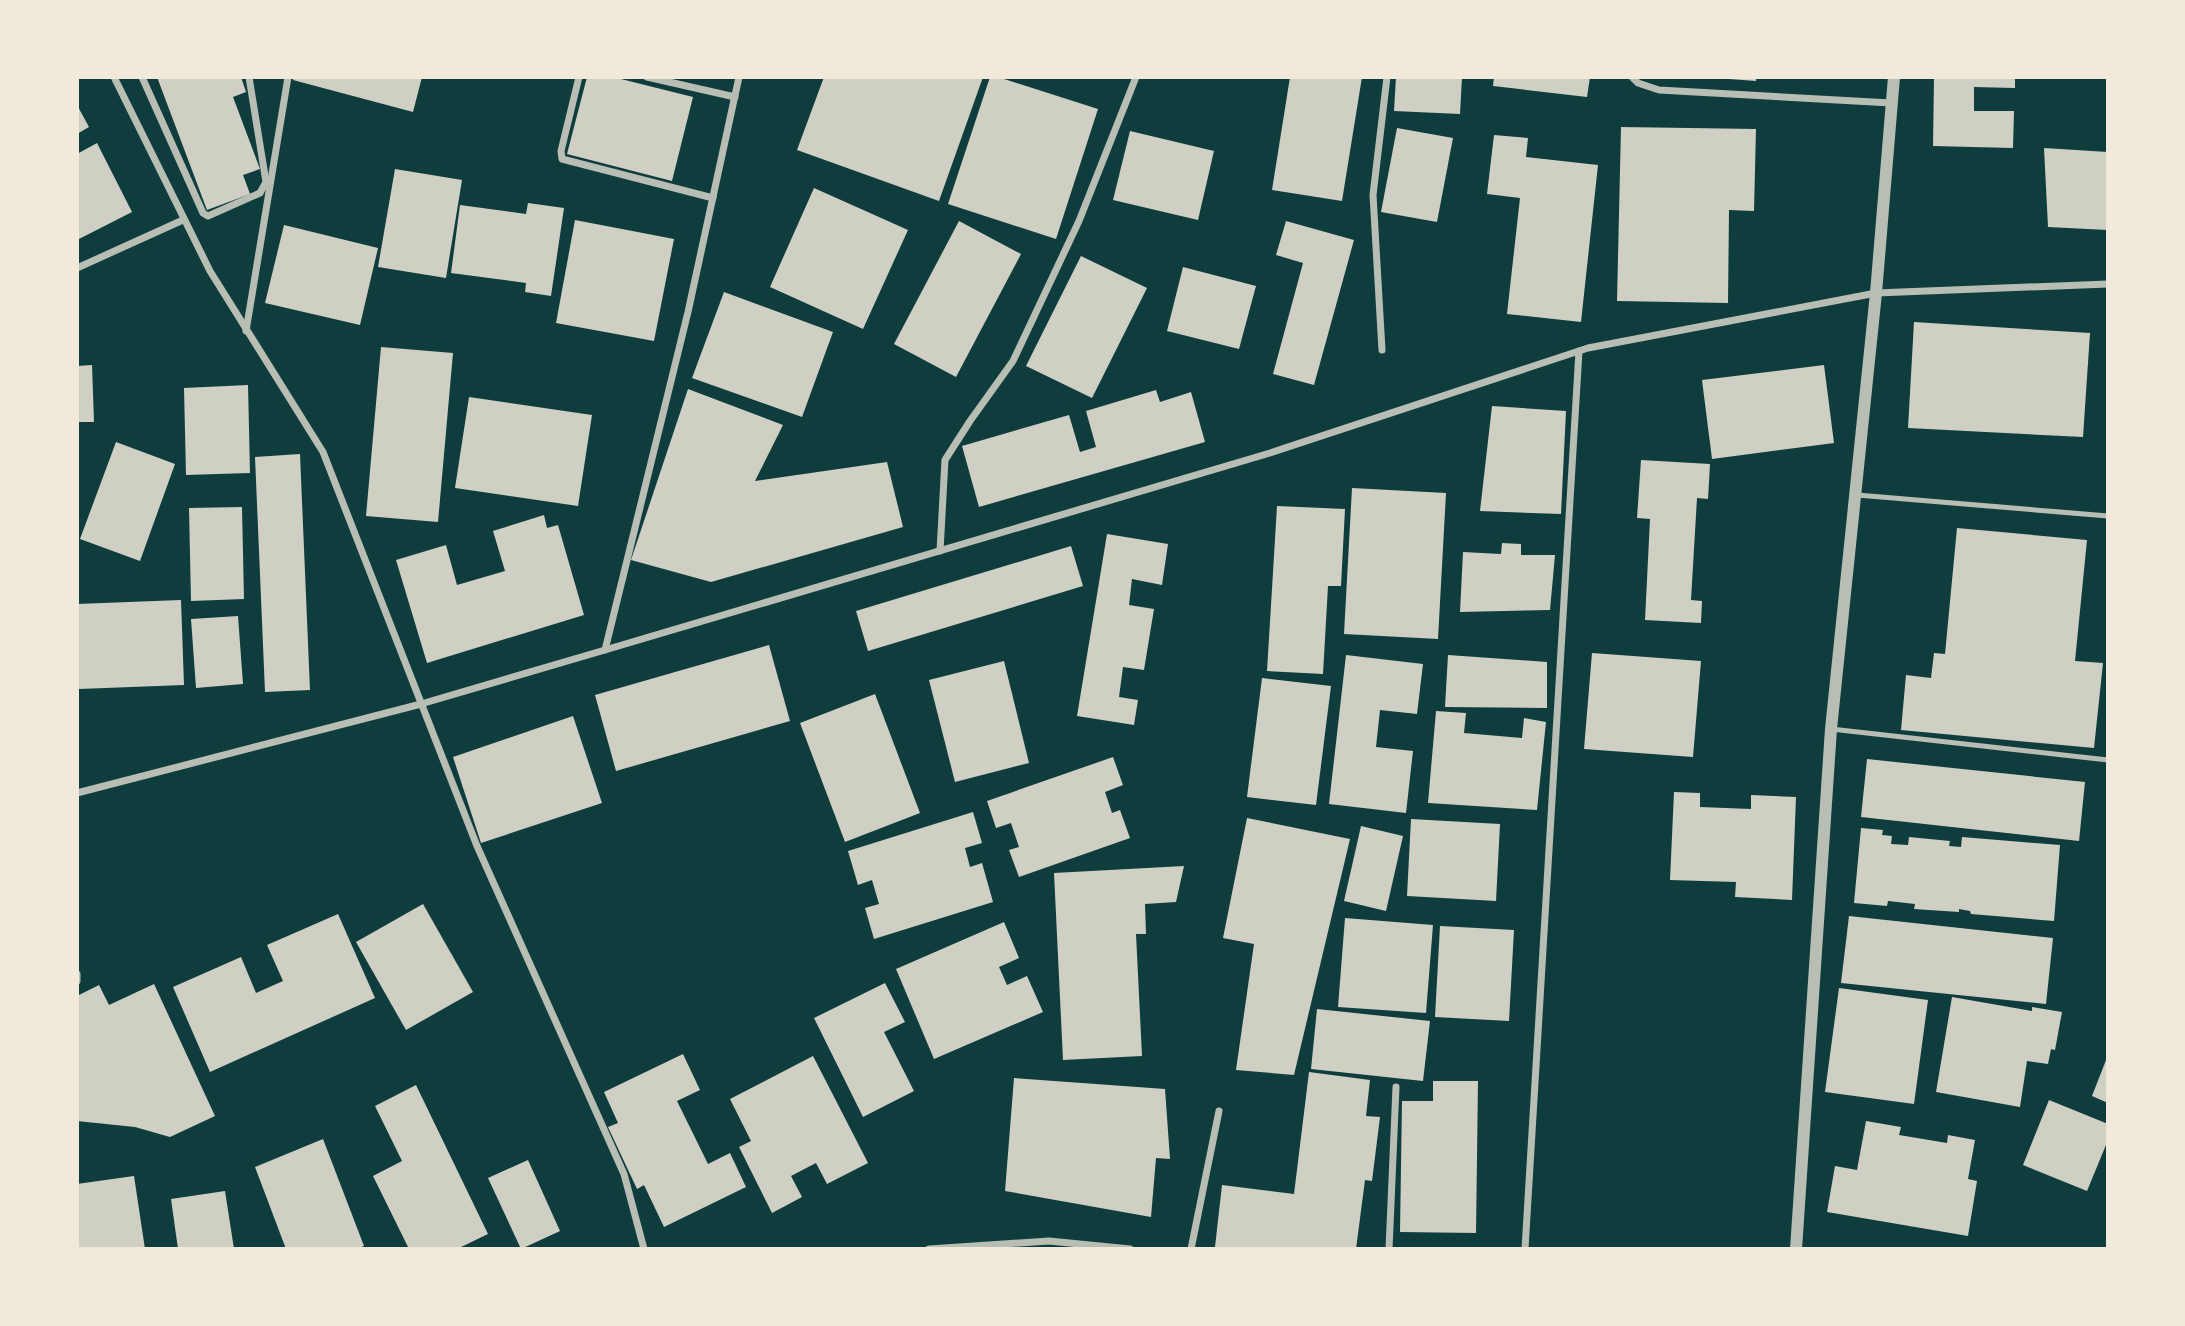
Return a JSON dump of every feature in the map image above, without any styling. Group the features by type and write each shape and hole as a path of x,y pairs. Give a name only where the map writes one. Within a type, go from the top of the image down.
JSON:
{"street":[{"path":"114,77 183,220 246,331 323,452 477,846 624,1174 644,1249"},
{"path":"142,77 203,213 208,216 260,193 266,182 249,77"},
{"path":"246,331 288,77"},
{"path":"579,77 561,151 562,159 713,198"},
{"path":"647,77 735,97"},
{"path":"605,650 688,312 739,77"},
{"path":"940,551 945,460 1013,361 1079,220 1136,77"},
{"path":"1382,350 1373,195 1388,77"},
{"path":"1632,77 1638,83 1659,90 1891,103"},
{"path":"1796,1249 1831,729 1894,77"},
{"path":"77,268 183,220"},
{"path":"77,793 421,704 605,650 1270,453 1579,351 1875,293 2108,284"},
{"path":"1525,1249 1579,351"},
{"path":"77,974 77,981"},
{"path":"1389,1249 1396,1087"},
{"path":"1191,1249 1219,1111"},
{"path":"929,1249 1049,1241 1130,1249"}],"lane":[{"path":"1855,494 2108,516"},
{"path":"1831,729 2108,760"}],"building":[{"path":"157,77 241,77 246,92 233,97 260,169 243,175 250,194 207,210"},
{"path":"294,77 422,77 413,112 293,80"},
{"path":"587,77 613,77 693,97 672,181 567,154"},
{"path":"824,77 983,77 939,201 797,150"},
{"path":"990,77 998,77 1098,109 1056,239 948,204"},
{"path":"1290,77 1362,77 1342,201 1272,190"},
{"path":"1396,77 1462,77 1460,114 1394,111"},
{"path":"1494,77 1590,77 1587,97 1493,86"},
{"path":"1756,77 1756,81 1729,79"},
{"path":"1934,77 2015,77 2015,88 1974,87 1974,111 2014,111 2013,148 1933,146"},
{"path":"77,105 89,127 77,134"},
{"path":"1621,127 1756,129 1754,211 1729,210 1728,303 1617,301"},
{"path":"1397,128 1453,138 1437,222 1381,212"},
{"path":"1130,131 1214,151 1198,220 1113,200"},
{"path":"1494,135 1528,138 1526,157 1598,165 1581,322 1507,314 1520,198 1487,194"},
{"path":"97,143 132,212 77,240 77,154"},
{"path":"2044,148 2108,152 2108,230 2048,227"},
{"path":"395,169 462,180 446,278 378,267"},
{"path":"814,188 908,230 863,329 770,287"},
{"path":"528,203 564,208 551,296 525,292 526,283 451,273 460,205 526,214"},
{"path":"575,220 674,239 654,341 556,323"},
{"path":"959,221 1021,254 956,377 894,344"},
{"path":"1286,221 1354,240 1314,385 1273,374 1303,263 1276,255"},
{"path":"284,225 378,248 360,325 265,303"},
{"path":"1081,256 1147,288 1092,398 1026,366"},
{"path":"1183,267 1256,286 1239,349 1167,331"},
{"path":"724,292 833,332 802,417 692,378"},
{"path":"1914,322 2090,333 2083,437 1908,428"},
{"path":"381,347 453,353 438,522 366,516"},
{"path":"92,365 94,422 77,422 77,366"},
{"path":"1824,365 1834,443 1712,459 1702,380"},
{"path":"248,385 250,473 186,475 184,388"},
{"path":"688,389 783,425 755,481 887,462 903,527 711,582 631,560"},
{"path":"1156,390 1160,402 1191,392 1205,442 979,507 962,446 1069,415 1080,452 1096,447 1086,411"},
{"path":"469,397 592,415 578,506 455,488"},
{"path":"1492,406 1566,411 1561,514 1480,511"},
{"path":"116,442 175,464 140,561 80,539"},
{"path":"300,454 310,690 265,692 255,457"},
{"path":"1641,460 1710,464 1708,499 1697,498 1691,600 1702,601 1701,623 1645,620 1650,519 1637,518"},
{"path":"1352,488 1446,493 1438,639 1344,634"},
{"path":"1277,506 1345,509 1341,586 1328,586 1323,674 1267,671"},
{"path":"242,507 244,599 191,601 189,508"},
{"path":"544,515 547,528 558,525 584,615 427,663 396,560 446,545 457,585 505,571 493,531"},
{"path":"1957,528 2087,540 2075,661 2103,663 2094,748 1901,730 1906,675 1931,678 1934,653 1945,654"},
{"path":"1107,534 1168,544 1162,585 1132,579 1129,605 1154,609 1144,670 1123,667 1119,697 1138,700 1134,725 1077,716"},
{"path":"1502,543 1521,544 1521,555 1555,555 1550,610 1460,612 1463,552 1501,554"},
{"path":"1071,546 1083,586 868,651 856,611"},
{"path":"181,600 184,685 79,689 77,604"},
{"path":"238,616 243,684 196,688 191,619"},
{"path":"769,645 790,721 616,771 595,695"},
{"path":"1592,653 1701,661 1693,757 1584,749"},
{"path":"1346,655 1423,664 1417,714 1380,710 1376,747 1413,751 1406,813 1329,804"},
{"path":"1448,655 1547,662 1547,708 1445,707"},
{"path":"1004,661 1029,763 955,782 929,680"},
{"path":"1262,678 1331,686 1316,805 1247,797"},
{"path":"875,694 920,813 845,842 800,723"},
{"path":"1436,711 1466,713 1464,733 1522,738 1524,718 1546,722 1537,810 1428,803"},
{"path":"573,716 602,803 481,843 453,757"},
{"path":"1113,757 1123,785 1105,792 1112,813 1120,810 1130,838 1019,877 1009,850 1019,847 1011,823 996,828 987,801"},
{"path":"1867,759 2085,782 2079,841 1861,817"},
{"path":"1674,792 1700,793 1700,807 1751,809 1751,795 1796,797 1792,900 1735,897 1736,882 1670,880"},
{"path":"973,812 982,843 965,848 970,867 982,863 993,902 874,939 865,908 879,904 872,880 858,885 848,851"},
{"path":"1247,818 1350,839 1294,1075 1236,1070 1254,944 1223,938"},
{"path":"1411,819 1500,824 1496,901 1407,896"},
{"path":"1361,826 1403,836 1386,911 1344,901"},
{"path":"1861,828 1883,830 1882,835 1892,836 1891,844 1908,845 1909,837 1950,841 1949,846 1961,847 1962,837 2060,845 2054,921 1971,914 1970,911 1959,909 1959,912 1914,909 1915,904 1888,901 1887,906 1854,903"},
{"path":"1184,866 1176,902 1145,904 1146,934 1136,934 1142,1056 1063,1060 1054,873"},
{"path":"423,904 473,992 406,1030 356,942"},
{"path":"338,914 375,998 210,1072 173,987 241,957 256,993 283,981 267,945"},
{"path":"1849,916 2053,938 2046,1004 1841,983"},
{"path":"1345,918 1433,925 1426,1013 1338,1007"},
{"path":"1004,922 1019,958 999,967 1007,985 1027,976 1043,1012 934,1059 896,969"},
{"path":"1440,926 1514,930 1509,1021 1435,1017"},
{"path":"885,983 905,1022 884,1032 914,1091 863,1117 814,1018"},
{"path":"154,984 215,1116 170,1137 135,1127 77,1121 77,996 99,985 109,1005"},
{"path":"1839,988 1928,1000 1914,1104 1825,1092"},
{"path":"1952,997 2032,1011 2032,1007 2062,1012 2055,1050 2051,1049 2048,1064 2027,1061 2020,1107 1936,1092"},
{"path":"1317,1009 1430,1021 1423,1081 1311,1069"},
{"path":"683,1054 700,1090 677,1101 708,1164 730,1153 746,1187 664,1227 644,1185 637,1189 608,1127 618,1123 604,1092"},
{"path":"2108,1055 2108,1103 2092,1096"},
{"path":"813,1056 868,1163 827,1184 816,1163 791,1176 802,1197 772,1213 739,1147 751,1141 730,1099"},
{"path":"1309,1072 1370,1080 1366,1116 1380,1117 1372,1181 1365,1180 1356,1249 1215,1247 1222,1185 1294,1194"},
{"path":"1014,1078 1165,1089 1170,1159 1156,1158 1151,1217 1005,1191"},
{"path":"1433,1081 1478,1081 1476,1233 1400,1232 1402,1101 1433,1101"},
{"path":"416,1085 488,1234 457,1249 409,1249 373,1176 402,1161 375,1106"},
{"path":"2049,1100 2108,1124 2108,1140 2087,1191 2023,1165"},
{"path":"1866,1121 1901,1127 1899,1135 1947,1143 1948,1135 1975,1140 1968,1179 1977,1181 1968,1236 1827,1212 1835,1166 1857,1170"},
{"path":"323,1139 364,1246 356,1249 286,1249 255,1167"},
{"path":"528,1160 560,1231 521,1249 488,1178"},
{"path":"134,1176 145,1249 77,1249 77,1184"},
{"path":"225,1191 234,1249 178,1249 171,1199"}]}
